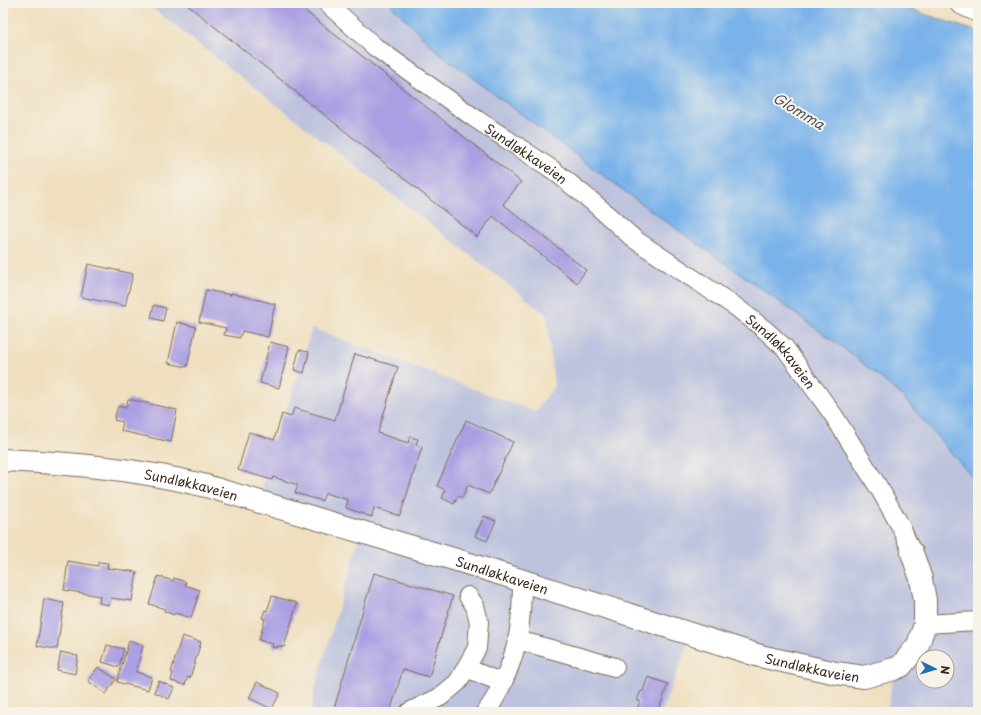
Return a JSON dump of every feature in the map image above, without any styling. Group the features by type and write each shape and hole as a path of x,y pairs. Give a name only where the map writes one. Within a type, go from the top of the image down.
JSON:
{"main road":[{"path":"961,3 978,11"},
{"name":"Sundløkkaveien","path":"3,460 114,468 171,477 206,486 522,581 760,656 836,673 864,677 901,666 918,645 925,624 925,600 921,579 912,553"}],"street":[{"name":"Sundløkkaveien","path":"327,3 375,47 473,117 552,170 594,203 634,239 736,307 785,348 834,416 882,493 901,527 912,553"},
{"path":"485,712 489,708 508,671 518,640 522,612 522,581"},
{"path":"409,712 440,697 458,682 477,648 479,622 475,606 468,596"},
{"path":"925,624 978,621"},
{"path":"518,640 615,667"},
{"path":"466,668 502,683"}],"shaded area":[{"path":"146,3 389,3 438,52 647,208 853,355 902,396 978,484 978,712 887,712 894,670 864,677 691,635 662,712 311,712 315,688 361,533 258,501 312,328 535,412 554,387 547,315"}],"water":[{"name":"Glomma","path":"389,3 892,3 978,32 978,484 902,396 853,355 647,208 438,52"}],"building":[{"path":"185,3 295,3 521,182 503,204 586,270 577,283 493,216 477,237"},
{"path":"88,264 133,274 125,306 81,297"},
{"path":"206,290 231,295 231,293 275,304 268,337 242,331 240,338 224,335 226,328 199,322"},
{"path":"154,305 166,308 163,321 151,318"},
{"path":"177,322 196,327 187,367 168,363"},
{"path":"270,342 289,347 279,388 260,383"},
{"path":"299,350 309,352 304,373 294,370"},
{"path":"355,354 398,367 378,433 408,443 410,437 418,439 416,445 422,447 400,516 374,508 372,517 346,508 348,500 325,493 322,501 295,493 298,485 273,477 272,480 238,470 249,432 274,440 282,414 291,417 294,408 335,420"},
{"path":"128,399 177,410 171,442 121,431 123,422 114,420 118,406 126,408"},
{"path":"466,420 513,442 489,494 468,485 462,498 458,496 454,504 442,498 445,490 437,486"},
{"path":"484,516 496,521 487,541 475,536"},
{"path":"68,561 98,566 98,562 108,563 107,568 137,572 132,601 111,598 109,605 99,603 100,596 64,590"},
{"path":"374,573 453,596 429,677 403,669 390,712 333,712"},
{"path":"158,576 173,581 174,578 186,582 185,585 200,590 191,618 175,613 174,615 164,611 165,609 149,604"},
{"path":"272,596 297,603 284,647 272,647 273,644 259,640 265,619 262,618 265,610 267,611"},
{"path":"44,599 64,603 57,649 37,646"},
{"path":"182,636 201,642 190,678 188,677 185,685 171,681 173,673 171,672"},
{"path":"129,641 143,646 136,672 152,677 148,690 117,682"},
{"path":"107,645 124,649 119,667 102,662"},
{"path":"61,652 78,656 75,674 57,670"},
{"path":"98,667 116,679 106,694 88,681"},
{"path":"648,677 668,684 658,712 636,712 640,701 637,700 641,691 643,691"},
{"path":"159,681 174,688 169,699 154,692"},
{"path":"257,682 280,693 272,709 249,698"},
{"path":"498,708 512,712 497,712"}]}
